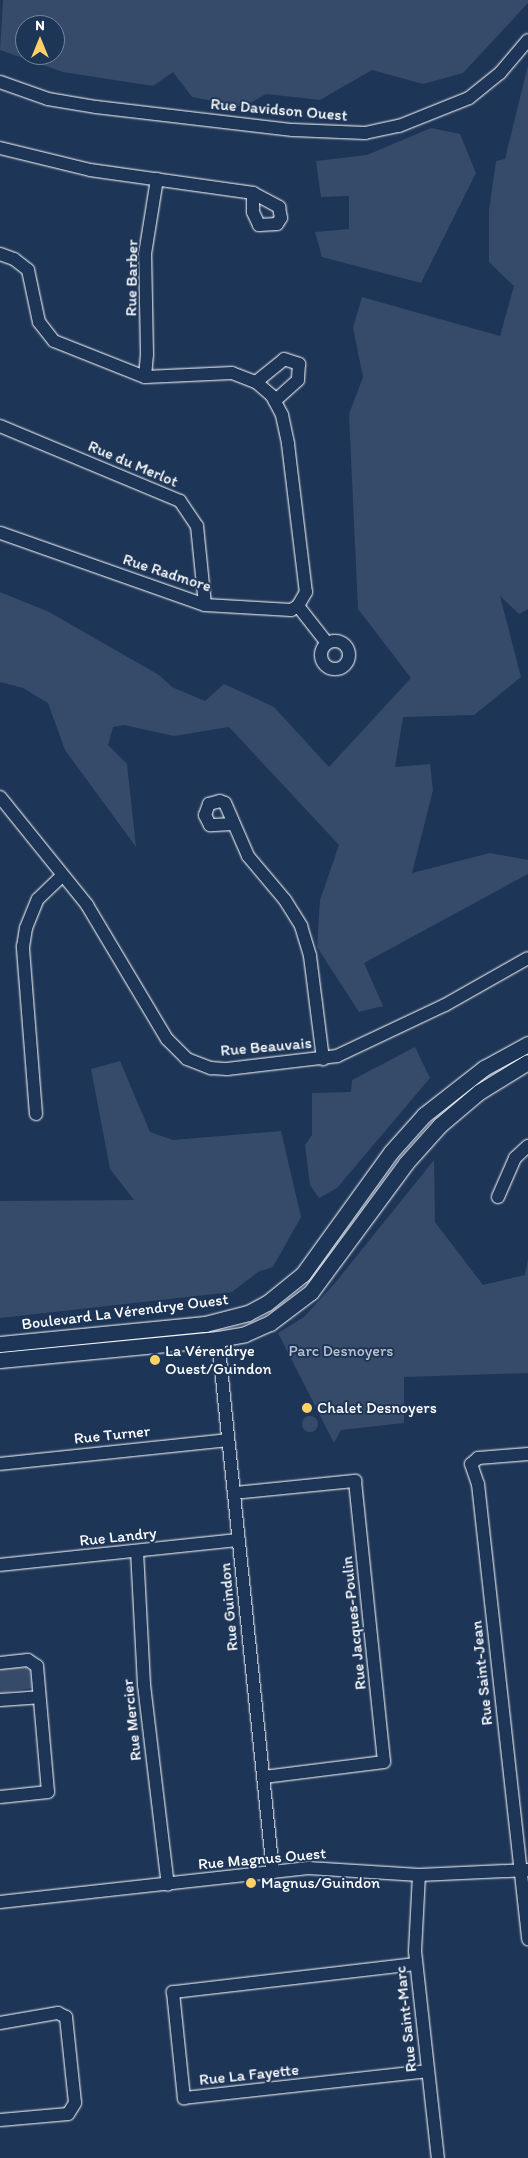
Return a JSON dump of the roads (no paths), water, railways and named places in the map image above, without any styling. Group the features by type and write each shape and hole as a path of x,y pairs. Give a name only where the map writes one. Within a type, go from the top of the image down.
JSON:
{"main road":[{"name":"Boulevard La Vérendrye Ouest","path":"0,1344 205,1324 248,1314 267,1304 303,1274 391,1152 424,1115 484,1068 528,1044"},
{"name":"Boulevard La Vérendrye Ouest","path":"0,1360 218,1339 245,1334 267,1324 306,1296 406,1163 440,1125 479,1092 528,1062"}],"street":[{"name":"Rue Davidson Ouest","path":"0,82 48,99 96,108 293,130 365,133 400,126 469,98 496,78 528,40"},
{"path":"0,148 90,170 253,193"},
{"name":"Rue Barber","path":"145,377 147,354 145,263 156,179"},
{"path":"0,254 14,259 28,270 39,322 54,341 145,377 219,371 256,382 276,401 288,444 306,585 298,606 327,643"},
{"path":"256,382 284,359 299,364 298,380 276,401"},
{"name":"Rue du Merlot","path":"0,426 180,501 197,526 206,605"},
{"name":"Rue Radmore","path":"0,533 206,605 282,611 298,606"},
{"name":"Rue Beauvais","path":"0,798 87,905 167,1039 186,1059 211,1068 227,1069 337,1056 394,1031 528,958"},
{"path":"232,824 257,868 295,913 307,939 323,1059"},
{"path":"36,1114 23,947 26,928 38,899 62,876"},
{"path":"498,1197 515,1158 528,1146"},
{"name":"Rue Guindon","path":"218,1339 273,1872"},
{"name":"Rue Turner","path":"0,1464 228,1440"},
{"name":"Rue Saint-Jean","path":"528,1454 478,1458 472,1464 478,1484 524,1871 528,1939"},
{"name":"Rue Jacques-Poulin","path":"234,1494 356,1481 384,1762 264,1777"},
{"name":"Rue Landry","path":"0,1565 239,1540"},
{"name":"Rue Mercier","path":"137,1551 144,1685 168,1885"},
{"path":"0,1663 28,1660 35,1663 48,1792 0,1797"},
{"path":"0,1700 39,1697"},
{"name":"Rue Magnus Ouest","path":"0,1902 318,1867 419,1875 524,1871"},
{"name":"Rue Saint-Marc","path":"419,1875 416,1964 438,2158"},
{"name":"Rue La Fayette","path":"416,1964 173,1992 184,2098 428,2071"},
{"path":"0,2023 58,2013 66,2017 75,2104 68,2114 0,2120"}],"place":[{"name":"La Vérendrye Ouest/Guindon","path":"155,1360"},
{"name":"Chalet Desnoyers","path":"307,1408"},
{"name":"Magnus/Guindon","path":"251,1883"}],"park label":[{"name":"Parc Desnoyers","path":"341,1351"}]}
